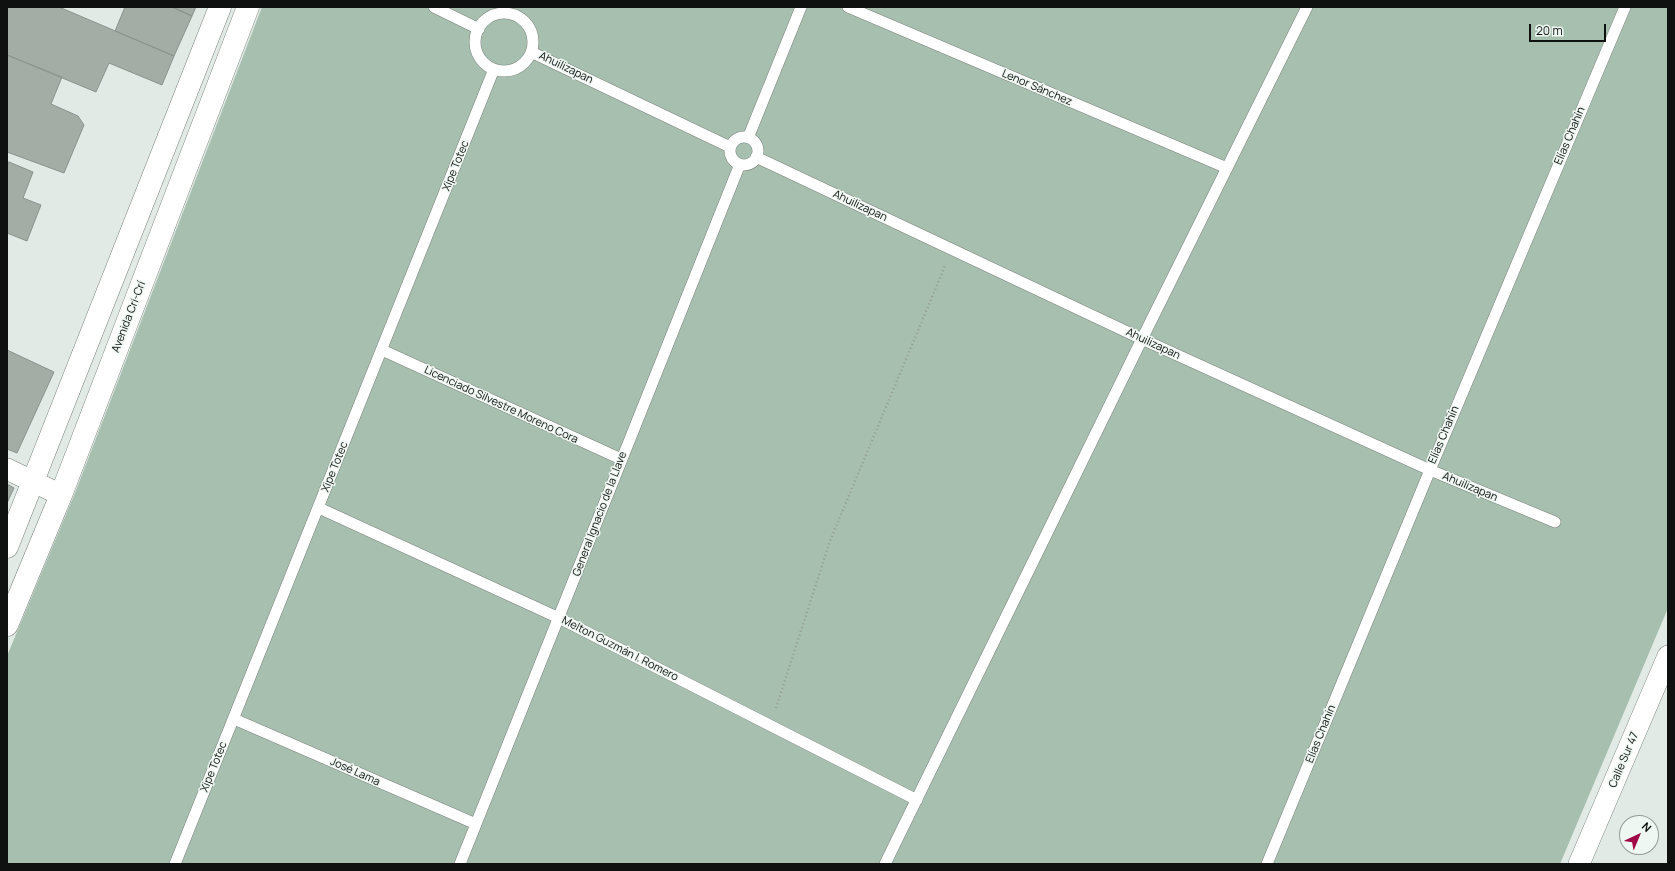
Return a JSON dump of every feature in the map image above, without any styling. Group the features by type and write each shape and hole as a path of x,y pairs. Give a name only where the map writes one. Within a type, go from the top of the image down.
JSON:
{"main road":[{"path":"7,548 220,7"},
{"name":"Avenida Cri-Crí","path":"7,625 61,495 248,7"}],"street":[{"path":"7,469 61,495"},
{"name":"Calle Sur 47","path":"1579,864 1668,656"}],"lane":[{"path":"434,7 479,29"},
{"path":"748,138 801,7"},
{"name":"Lenor Sánchez","path":"848,7 1227,168"},
{"path":"885,864 1142,339 1307,7"},
{"name":"Elías Chahín","path":"1267,864 1624,7"},
{"path":"517,11 530,28 533,38 531,52 522,65 514,70 503,71 494,69 486,65 476,50 475,40 479,29 488,18 497,14 517,11"},
{"name":"Ahuilizapan","path":"531,52 730,147"},
{"name":"Xipe Totec","path":"175,864 494,69"},
{"path":"739,138 748,138 752,140 757,148 756,157 750,163 740,164 733,160 730,147 739,138"},
{"name":"Ahuilizapan","path":"756,157 1142,339 1430,470 1555,522"},
{"name":"General Ignacio de la Llave","path":"460,864 740,164"},
{"name":"Licenciado Silvestre Moreno Cora","path":"382,350 621,459"},
{"name":"Melton Guzmán I. Romero","path":"319,508 559,618 917,800"},
{"name":"José Lama","path":"234,719 476,824"}],"path":[{"path":"771,725 830,541 952,249"}],"green space":[{"path":"262,7 1668,7 1668,608 1560,864 7,864 7,656 75,493"}],"building":[{"path":"7,7 59,7 174,56 162,85 109,63 96,92 7,55"},
{"path":"125,7 172,7 192,16 174,56 115,31"},
{"path":"172,7 196,7 192,16"},
{"path":"7,55 62,77 51,104 78,116 84,125 64,173 7,152"},
{"path":"9,162 33,172 23,198 41,205 27,241 7,233 7,166"},
{"path":"7,350 54,372 17,453 7,449"},
{"path":"7,484 14,488 7,503"}]}
